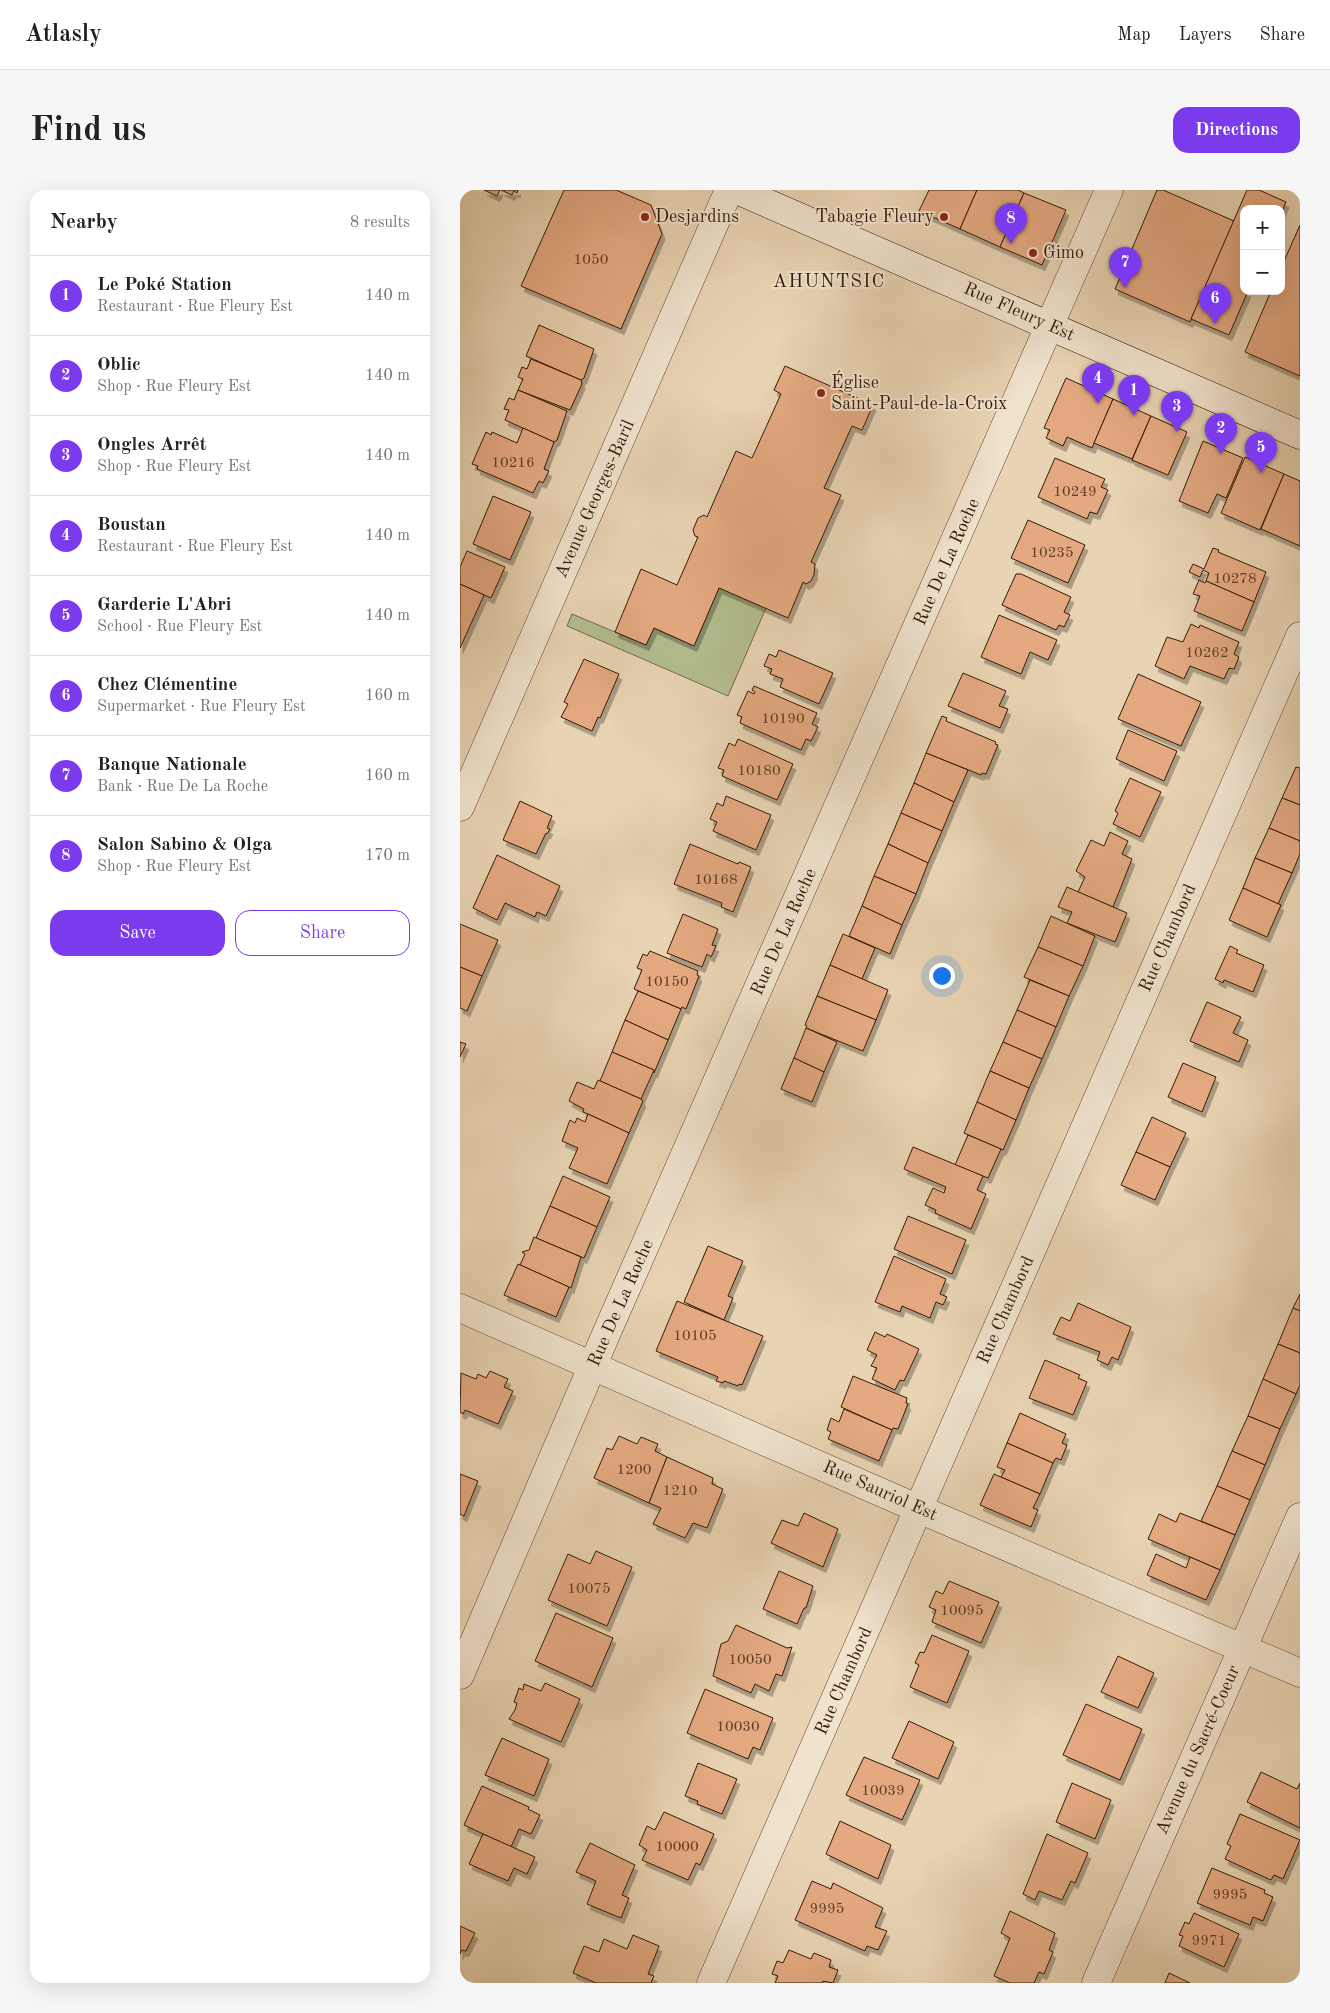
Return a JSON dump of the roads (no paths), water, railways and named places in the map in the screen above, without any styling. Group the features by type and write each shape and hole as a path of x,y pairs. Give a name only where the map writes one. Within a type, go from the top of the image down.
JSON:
{"street":[{"name":"Avenue Georges-Baril","path":"460,807 729,190"},
{"name":"Rue Fleury Est","path":"737,190 1300,436"},
{"name":"Rue De La Roche","path":"460,1675 593,1366 1051,326 1109,190"},
{"name":"Rue Chambord","path":"711,1983 1300,636"},
{"name":"Rue Sauriol Est","path":"460,1308 1300,1673"},
{"name":"Avenue du Sacré-Coeur","path":"1096,1983 1300,1517"}],"place":[{"name":"Desjardins","path":"645,217"},
{"name":"Tabagie Fleury","path":"944,217"},
{"name":"Salon Sabino & Olga","path":"1011,244"},
{"name":"Gimo","path":"1033,253"},
{"name":"Banque Nationale","path":"1125,288"},
{"name":"Chez Clémentine","path":"1215,324"},
{"name":"Église Saint-Paul-de-la-Croix","path":"821,393"},
{"name":"Boustan","path":"1098,404"},
{"name":"Le Poké Station","path":"1134,416"},
{"name":"Ongles Arrêt","path":"1177,432"},
{"name":"Oblic","path":"1221,454"},
{"name":"Garderie L'Abri","path":"1261,473"}],"district":[{"name":"AHUNTSIC","path":"829,282"}]}
